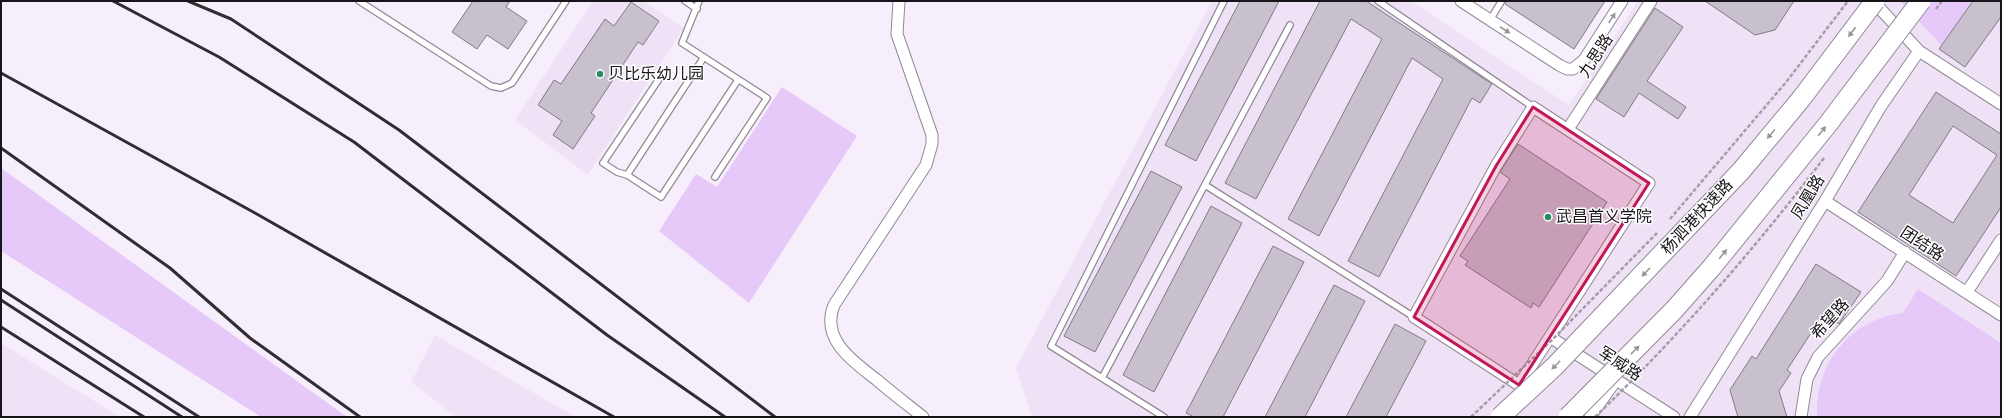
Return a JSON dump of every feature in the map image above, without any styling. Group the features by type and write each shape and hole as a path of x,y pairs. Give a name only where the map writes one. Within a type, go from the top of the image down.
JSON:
{"highway":[{"name":"杨泗港快速路","path":"1500,417 1555,366 1657,261 1741,171 1801,99 1874,1"},
{"path":"1568,417 1674,310 1712,267 1828,124 1921,1"}],"street":[{"path":"900,1 897,34 929,125 932,140 929,157 919,176 834,305 830,321 833,336 845,354 923,417"},
{"path":"1461,1 1567,69 1573,69 1584,60 1622,1"},
{"name":"九思路","path":"1568,129 1651,1"},
{"path":"1874,1 1919,51 2001,104"},
{"name":"凤凰路","path":"1690,417 1825,201 1887,95 1919,51"},
{"path":"1533,107 1568,129 1649,183 1518,385 1414,317 1496,166 1533,107"},
{"name":"团结路","path":"1825,201 2001,315"},
{"path":"1967,292 2001,240"},
{"name":"希望路","path":"1801,417 1803,392 1807,379 1818,357 1883,284 1905,252"},
{"name":"军威路","path":"1550,337 1674,417"},
{"path":"1590,417 1616,380"}],"lane":[{"path":"359,1 471,75 496,88 507,87 512,83 566,1"},
{"path":"685,1 698,9"},
{"path":"700,1 698,9 682,43 767,98 715,177"},
{"path":"1164,417 1051,346 1224,1"},
{"path":"1378,1 1533,107"},
{"path":"1490,20 1501,2"},
{"path":"1102,378 1290,24"},
{"path":"627,175 704,58"},
{"path":"659,79 603,163 617,172 627,175 661,197 738,80"},
{"path":"1205,185 1414,317"}],"path":[{"path":"1669,221 1787,81 1848,1"},
{"path":"1471,417 1552,340 1658,232"}],"highlighted area":[{"path":"1533,107 1649,183 1519,385 1414,317 1496,166"}],"shaded area":[{"name":"贝比乐幼儿园","path":"593,1 643,1 684,28 588,175 515,120"},
{"name":"武昌首义学院","path":"1212,1 1411,1 1569,105 1638,1 2001,1 2001,417 1032,417 1016,368"},
{"path":"1900,1 1973,1 1941,45"},
{"path":"782,87 857,136 749,303 659,231 696,174 717,187"},
{"path":"1,168 347,417 261,417 1,251"},
{"path":"1918,289 2001,343 2001,417 1817,417 1818,398 1822,380 1829,363 1839,348 1866,324 1884,317 1903,313"},
{"path":"435,335 575,417 456,417 411,382"},
{"path":"1,343 120,417 1,417"}],"building":[{"path":"473,1 510,1 506,7 527,21 508,49 487,35 477,49 452,32"},
{"path":"1240,1 1279,1 1196,161 1165,145"},
{"path":"1320,1 1366,1 1492,84 1480,103 1472,98 1379,277 1348,261 1443,79 1412,58 1319,236 1288,219 1382,39 1351,19 1256,199 1225,183"},
{"path":"1505,1 1605,1 1574,49 1505,4"},
{"path":"1705,1 1794,1 1775,30 1755,35"},
{"path":"1973,1 2001,1 2001,17 1965,67 1939,49"},
{"path":"631,2 659,21 643,45 638,42 591,113 595,116 573,149 553,135 562,121 538,105 554,80 561,84 605,19 614,26"},
{"path":"1655,8 1683,27 1647,81 1686,107 1678,119 1639,93 1624,117 1596,99"},
{"path":"1936,92 2001,134 2001,207 1956,276 1858,212","holes":["1953,126 1997,155 1953,223 1909,195"]},
{"path":"1518,144 1607,202 1539,307 1533,303 1531,308 1465,265 1468,261 1460,256 1510,179 1500,172"},
{"path":"1151,171 1182,187 1095,352 1064,336"},
{"path":"1211,206 1242,223 1154,392 1123,375"},
{"path":"1273,246 1304,262 1223,417 1194,417 1186,413"},
{"path":"1816,264 1861,292 1839,324 1829,317 1826,322 1820,319 1787,370 1791,373 1779,391 1787,417 1738,417 1730,390 1752,356 1756,359"},
{"path":"1334,285 1365,301 1305,417 1265,417"},
{"path":"1395,324 1426,341 1386,417 1346,417"}],"railway":[{"path":"113,1 219,57 354,142 607,335 725,417"},
{"path":"188,1 231,19 399,130 775,417"},
{"path":"1,73 255,213 614,417"},
{"path":"1,148 170,268 250,338 360,417"},
{"path":"1,289 199,417"},
{"path":"1,300 182,417"},
{"path":"1,327 144,417"}],"place":[{"name":"贝比乐幼儿园","path":"600,74"},
{"name":"武昌首义学院","path":"1548,217"}]}
